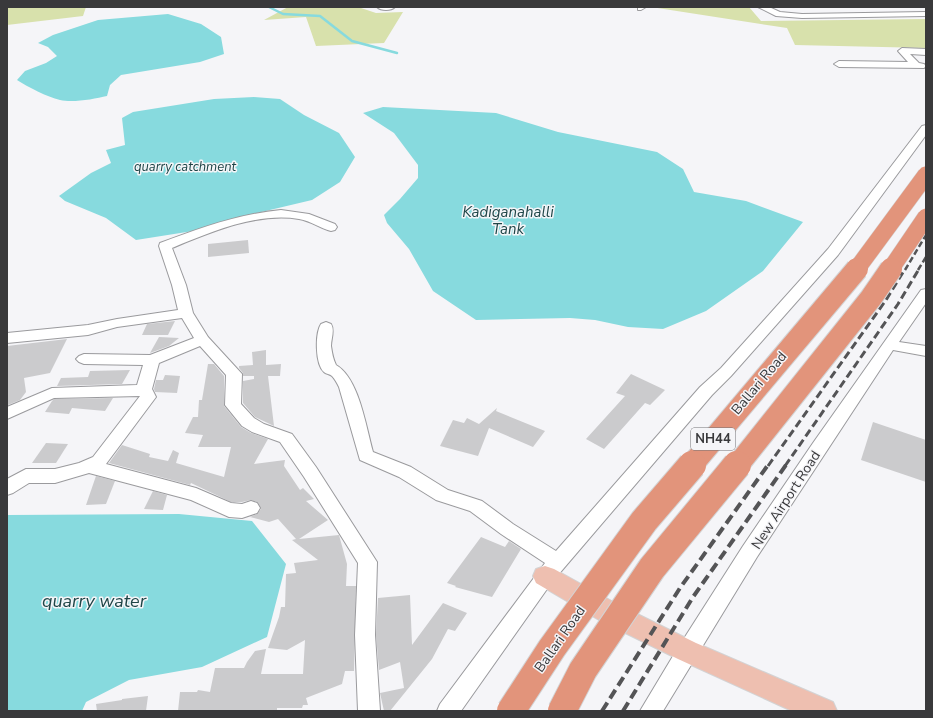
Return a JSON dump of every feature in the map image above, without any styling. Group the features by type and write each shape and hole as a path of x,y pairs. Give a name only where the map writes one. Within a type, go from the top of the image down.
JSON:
{"highway":[{"name":"Ballari Road","path":"511,711 552,648 644,521 863,261 926,175"},
{"name":"NH44","path":"562,711 583,670 652,568 717,490 871,298 926,217"}],"main road":[{"path":"552,569 608,612 687,651 823,711"}],"street":[{"path":"381,7 390,7"},
{"path":"762,7 773,12 794,16 926,14"},
{"path":"779,7 797,11 926,8"},
{"path":"916,66 902,51 926,52"},
{"path":"839,64 926,66"},
{"path":"448,711 552,569 706,391 726,372 833,252 926,128"},
{"path":"331,227 308,217 295,214 273,213 255,216 195,234 165,246 179,285 186,313 202,340 234,374 233,405 248,422 258,428 286,438 310,472 368,562 365,635 369,711"},
{"name":"New Airport Road","path":"651,711 687,651 846,408 926,293"},
{"path":"7,338 88,330 117,323 186,313"},
{"path":"326,327 323,347 325,358 329,368 338,373 347,386 366,456 405,472 442,495 476,506 507,529 552,569"},
{"path":"84,359 152,360 202,340"},
{"path":"890,345 926,351"},
{"path":"7,488 26,476 55,476 88,466 98,461 148,397 145,390 152,360"},
{"path":"7,413 52,393 145,390"},
{"path":"88,466 161,484 196,495 229,510 242,511 251,508"}],"green space":[{"path":"7,7 86,7 83,16 7,25"},
{"path":"288,7 358,7 376,13 403,12 384,43 316,46 306,17 264,20"},
{"path":"651,7 749,7 761,21 926,19 926,48 795,45 787,28"}],"water":[{"path":"168,14 201,24 221,37 224,54 200,62 121,75 110,85 107,96 84,100 65,101 55,99 38,92 17,80 25,71 46,63 57,56 48,47 38,43 53,35 98,20"},
{"name":"quarry catchment","path":"254,97 280,99 304,115 339,133 355,157 340,182 312,200 253,214 193,231 136,240 106,218 65,201 59,196 91,173 111,163 106,150 125,145 122,118 133,112 214,99"},
{"name":"Kadiganahalli Tank","path":"383,107 496,113 558,132 657,152 683,169 694,192 746,201 803,222 763,271 706,311 663,329 628,327 595,320 570,318 476,320 433,291 409,249 387,223 384,215 418,178 418,165 394,133 363,113"},
{"name":"quarry water","path":"179,514 252,521 286,564 267,637 202,667 129,680 86,702 82,711 7,711 7,515"}],"building":[{"path":"248,240 249,253 208,257 208,244"},
{"path":"175,321 168,335 142,335 147,324"},
{"path":"159,337 179,338 169,346 150,353"},
{"path":"67,339 50,373 24,378 26,392 20,400 8,405 7,346"},
{"path":"266,350 266,365 281,364 280,376 268,376 274,426 255,417 243,403 243,381 254,379 254,376 243,376 243,373 239,368 239,366 253,365 252,352"},
{"path":"208,364 214,364 224,376 224,406 241,427 251,433 268,439 254,464 285,460 284,466 300,490 303,488 314,499 306,501 328,520 299,539 339,535 347,564 346,586 356,586 354,671 345,671 342,684 306,698 308,705 303,705 302,708 277,708 277,711 178,711 180,692 197,692 198,690 210,692 215,668 244,668 255,651 266,649 261,674 303,674 305,640 287,650 268,648 281,607 285,607 286,574 296,573 294,563 318,560 292,540 296,539 278,519 269,522 250,517 257,514 261,509 257,502 251,500 231,502 191,483 190,485 109,463 122,445 150,454 149,457 168,461 173,450 179,453 176,463 224,477 231,447 198,447 203,435 185,433 193,417 198,417 199,400 202,400"},
{"path":"130,370 122,384 57,386 61,378 88,377 90,371"},
{"path":"631,374 665,390 650,405 645,403 604,449 586,439 625,396 616,393"},
{"path":"165,375 180,376 177,393 155,392 154,389 156,380 163,380"},
{"path":"113,398 105,411 72,408 69,414 45,412 54,399"},
{"path":"497,408 496,411 545,431 533,447 489,428 478,456 440,446 453,420 464,423 467,418 479,424"},
{"path":"873,422 926,440 926,482 861,460"},
{"path":"46,443 68,444 56,463 32,463"},
{"path":"96,476 115,481 106,504 86,505"},
{"path":"153,491 167,495 163,510 144,509"},
{"path":"481,537 505,547 509,541 521,549 492,597 455,587 456,586 447,583"},
{"path":"410,595 412,645 443,603 467,613 455,631 448,629 432,659 390,711 384,711 380,693 404,688 400,662 379,670 376,635 378,598"},
{"path":"148,696 146,711 97,711 96,704"}],"waterway":[{"path":"269,7 283,14 320,16 352,41 397,53"}],"railway":[{"path":"905,270 926,235"},
{"path":"918,270 926,257"},
{"path":"768,466 886,300 905,269"},
{"path":"785,466 898,304 919,269"},
{"path":"602,711 680,588 768,465"},
{"path":"623,711 693,597 786,465"}]}
